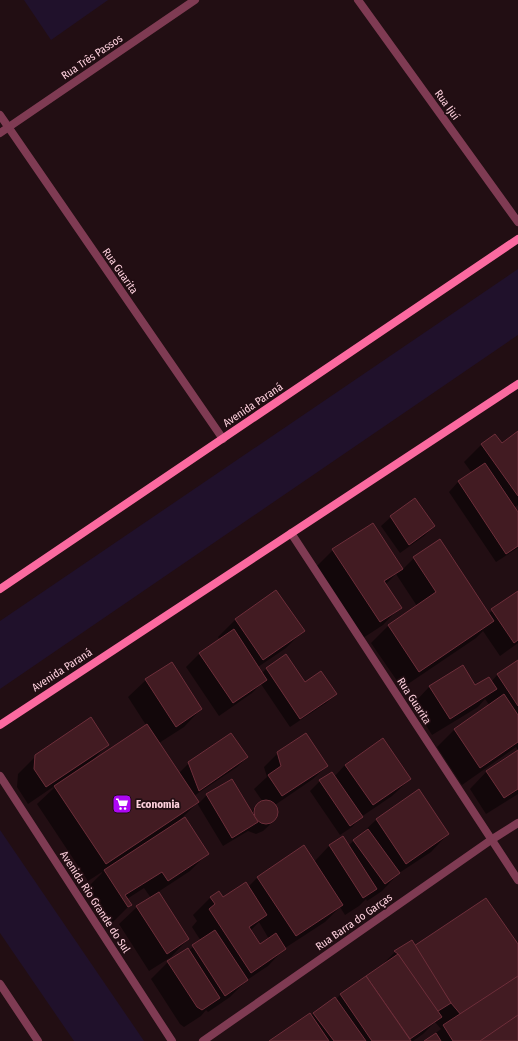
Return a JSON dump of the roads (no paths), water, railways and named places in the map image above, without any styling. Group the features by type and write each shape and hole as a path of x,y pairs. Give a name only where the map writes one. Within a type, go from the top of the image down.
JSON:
{"street":[{"name":"Rua Três Passos","path":"0,133 195,0"},
{"name":"Rua Ijuí","path":"358,0 518,222"},
{"name":"Rua Guarita","path":"0,115 223,439"},
{"name":"Avenida Paraná","path":"0,589 518,239"},
{"name":"Avenida Paraná","path":"0,725 518,384"},
{"name":"Rua Guarita","path":"291,533 518,880"},
{"name":"Avenida Rio Grande do Sul","path":"0,776 172,1041"},
{"name":"Rua Barra do Garças","path":"203,1041 491,840 518,823"},
{"path":"0,984 38,1041"}],"place":[{"name":"Economia","path":"122,804"}]}
